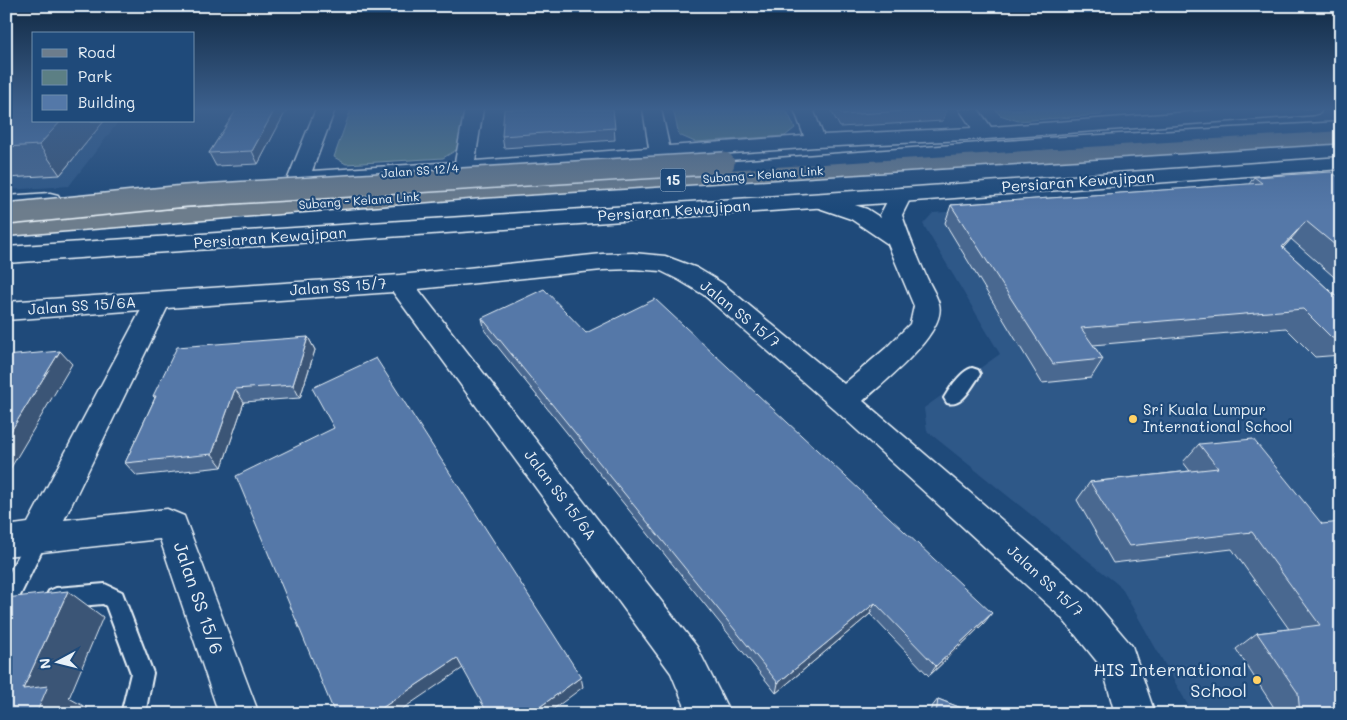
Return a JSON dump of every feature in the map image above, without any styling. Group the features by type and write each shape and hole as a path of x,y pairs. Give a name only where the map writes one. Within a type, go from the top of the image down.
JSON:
{"main road":[{"path":"6,214 185,196 1021,143"},
{"name":"Subang - Kelana Link","path":"6,229 476,192 1239,143"},
{"name":"Subang - Kelana Link","path":"6,244 1341,152"}],"street":[{"path":"299,178 313,143"},
{"path":"464,168 468,143"},
{"path":"658,143 660,153"},
{"name":"Jalan SS 12/4","path":"6,203 299,178 339,186 464,168 807,143"},
{"path":"6,219 339,186 1077,143"},
{"name":"Persiaran Kewajipan","path":"6,255 821,201 1341,163"},
{"path":"844,401 896,355 922,328 927,306 898,240 892,214 901,195"},
{"path":"821,201 859,214 898,240"},
{"name":"Jalan SS 15/7","path":"158,301 400,283 602,262 633,261 665,264 688,274 713,289 844,401 1074,605 1120,659 1135,714"},
{"name":"Jalan SS 15/6A","path":"400,283 684,660 709,711 708,714"},
{"path":"22,539 158,301"},
{"name":"Jalan SS 15/6A","path":"6,311 158,301"},
{"name":"Jalan SS 15/6","path":"22,539 167,524 172,526 239,714"}],"lane":[{"path":"953,398 972,374"},
{"path":"22,539 19,601 106,594 114,599 142,673 133,714"}],"shaded area":[{"path":"6,143 102,143 69,186 6,190"},
{"name":"Sri Kuala Lumpur International School","path":"1341,183 1341,714 1193,714 1121,587 927,431 924,408 1000,354 923,224 933,213"}],"green space":[{"path":"339,143 459,143 458,149 443,158 346,164 334,157"}],"building":[{"path":"6,143 41,143 39,145 6,147"},
{"path":"216,143 257,143 252,151 209,153"},
{"path":"1331,172 1341,179 1341,250 1306,221 1282,247 1341,301 1341,338 1332,338 1303,309 1081,328 1103,359 1053,364 951,205 1262,183 1254,177"},
{"path":"544,289 586,333 655,299 992,613 936,666 875,603 778,683 482,318"},
{"path":"308,337 293,385 235,389 212,454 125,463 156,396 153,396 177,347"},
{"path":"60,351 6,439 6,356"},
{"path":"376,358 581,677 530,714 488,714 457,658 373,714 335,714 236,476 334,428 312,388"},
{"path":"1253,439 1322,524 1341,522 1341,714 1300,714 1298,693 1257,633 1320,625 1252,532 1129,546 1090,482 1218,468 1199,444"},
{"path":"68,591 23,689 48,686 36,714 6,714 6,598"},
{"path":"938,699 977,714 936,714"}],"place":[{"name":"Sri Kuala Lumpur International School","path":"1133,419"},
{"name":"HIS International School","path":"1257,680"}]}
